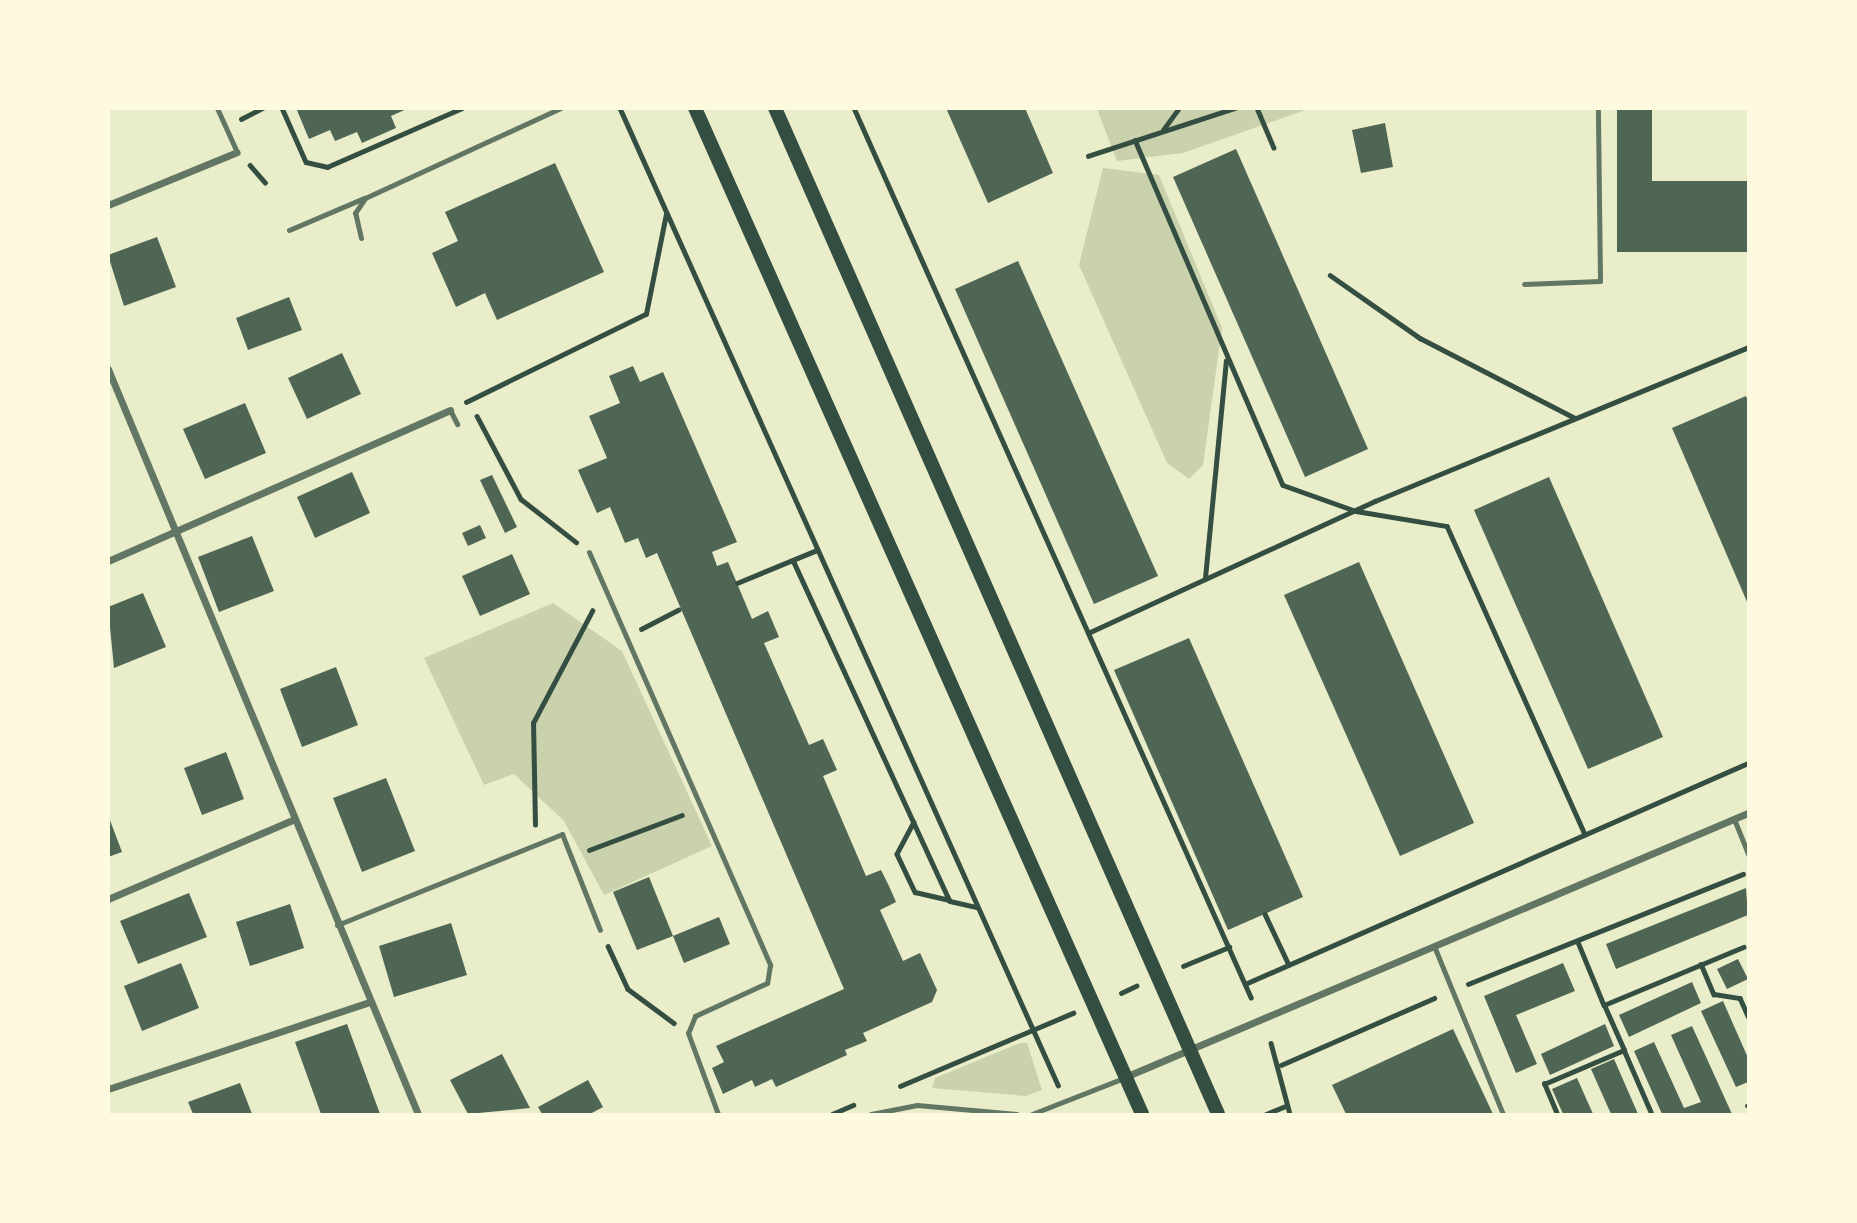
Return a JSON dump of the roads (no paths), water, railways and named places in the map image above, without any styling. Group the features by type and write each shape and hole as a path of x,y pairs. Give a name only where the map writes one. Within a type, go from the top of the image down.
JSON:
{"main road":[{"path":"695,108 1142,1115"},
{"path":"775,108 1218,1115"}],"street":[{"path":"108,205 237,152"},
{"path":"108,369 292,820 418,1115"},
{"path":"108,561 450,410"},
{"path":"1125,1077 1748,813"},
{"path":"108,899 292,820"},
{"path":"108,1089 370,1002"}],"lane":[{"path":"217,108 237,152"},
{"path":"289,230 561,108"},
{"path":"1524,284 1600,281 1598,108"},
{"path":"361,237 355,213 365,198"},
{"path":"450,410 457,424"},
{"path":"589,552 770,965 767,983 695,1016 688,1033 718,1115"},
{"path":"1734,819 1748,854"},
{"path":"337,925 562,834 600,930"},
{"path":"1434,946 1503,1115"},
{"path":"1032,1115 1125,1077"},
{"path":"871,1115 917,1105 1017,1115"}]}
